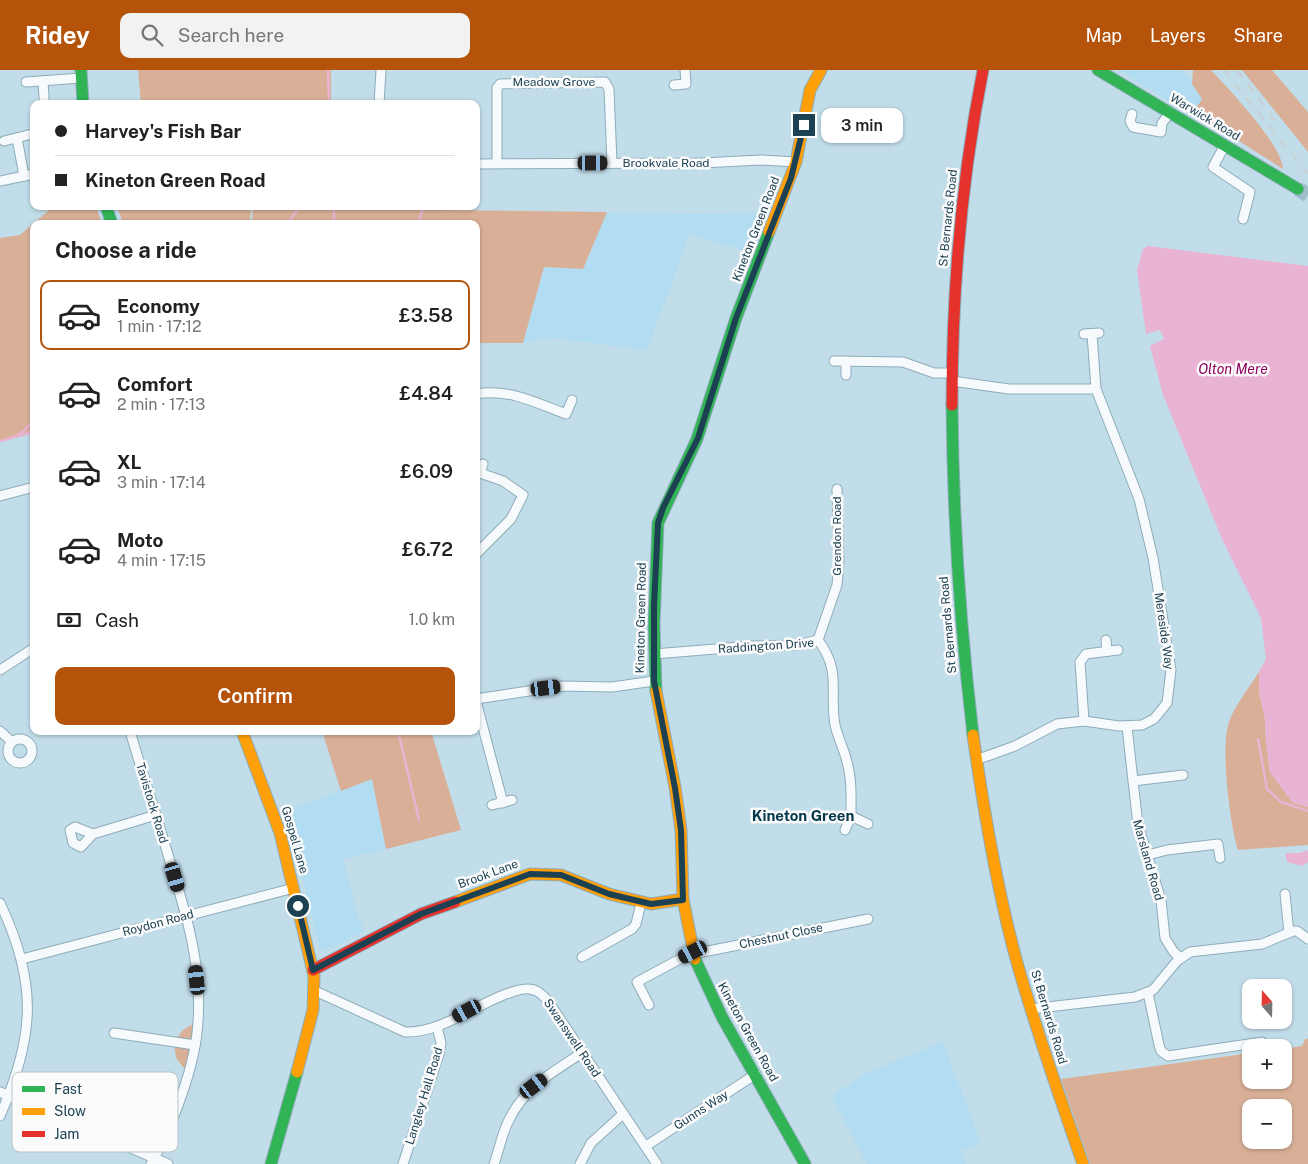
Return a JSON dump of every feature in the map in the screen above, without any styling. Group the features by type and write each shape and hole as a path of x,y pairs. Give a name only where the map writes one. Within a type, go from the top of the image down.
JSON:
{"main road":[{"name":"Kineton Green Road","path":"805,1164 722,1016 693,953 683,900 681,830 675,788 654,681 654,654 658,523 663,508 698,438 736,318 796,162 810,90 821,70"},
{"name":"St Bernards Road","path":"983,70 961,219 953,319 953,501 958,590 976,760 1010,936 1030,1009 1083,1164"},
{"name":"Warwick Road","path":"1098,70 1298,189"},
{"path":"81,74 83,100"},
{"name":"Gospel Lane","path":"244,735 276,819 313,970 313,1010 303,1052 270,1164"},
{"name":"Brook Lane","path":"313,970 400,923 521,875 548,873 561,875 602,892 651,904 683,900"}],"street":[{"path":"379,100 382,70"},
{"path":"674,85 686,84 685,70"},
{"path":"26,82 81,74"},
{"path":"42,81 44,98"},
{"name":"Meadow Grove","path":"497,164 497,88 500,84 605,82 609,90 612,163"},
{"path":"1132,114 1130,121 1133,127 1161,132 1162,123 1171,112"},
{"path":"4,141 30,135"},
{"path":"0,181 29,175 17,138"},
{"path":"1224,145 1213,166 1250,192 1243,219"},
{"name":"Brookvale Road","path":"480,164 702,163 761,160 796,162"},
{"name":"Mereside Way","path":"976,760 1015,746 1046,728 1057,724 1084,721 1127,727 1142,725 1161,713 1167,703 1171,670 1153,558 1139,499 1096,389 1092,334"},
{"path":"834,361 903,362 952,377 1009,390 1096,389"},
{"path":"846,361 846,375"},
{"path":"480,393 490,391 506,393 566,414 572,400"},
{"path":"480,550 511,519 523,495 503,481 480,473 483,464"},
{"path":"0,496 30,488"},
{"name":"Grendon Road","path":"818,640 837,585 839,562 837,489"},
{"name":"Raddington Drive","path":"654,654 752,646 797,645 818,640 826,652 834,672 834,715 840,744 849,771 851,816 845,830"},
{"path":"1106,640 1107,651"},
{"path":"1084,721 1080,662 1086,654 1118,650"},
{"path":"0,670 30,651"},
{"path":"480,699 562,686 612,687 654,681"},
{"path":"480,713 508,801 492,805"},
{"name":"Marsland Road","path":"1127,727 1134,810 1161,900 1165,938 1180,958"},
{"path":"0,730 11,741"},
{"name":"Tavistock Road","path":"131,735 186,916 194,949 199,995 195,1045 178,1100"},
{"path":"1133,781 1183,775"},
{"path":"93,834 156,815"},
{"path":"851,816 868,824"},
{"path":"1148,855 1166,850 1218,844 1220,858"},
{"name":"Roydon Road","path":"22,959 294,888"},
{"path":"1285,894 1289,933"},
{"path":"582,957 632,929 636,924 641,902"},
{"path":"0,903 22,959 28,1000 25,1039 20,1066 17,1072"},
{"name":"Chestnut Close","path":"649,1005 637,982 693,953 868,919"},
{"path":"1030,1009 1135,997 1148,993 1180,958 1200,950 1262,944 1297,931 1308,939"},
{"name":"Swanswell Road","path":"313,990 405,1032 416,1032 436,1027 498,998 528,988 542,994 658,1164"},
{"path":"1148,993 1161,1051 1168,1056 1242,1045"},
{"name":"Langley Hall Road","path":"403,1164 439,1054 441,1043 436,1027"},
{"path":"114,1033 195,1045"},
{"path":"494,1164 508,1121 520,1101 534,1086 582,1052"},
{"name":"Gunns Way","path":"646,1146 756,1074"},
{"path":"0,1116 4,1094 12,1080"},
{"path":"580,1164 591,1143 624,1114"},
{"path":"133,1152 153,1161 168,1164"}],"shaded area":[{"path":"138,70 331,70 331,100 141,100"},
{"path":"1118,70 1182,70 1202,99 1191,115"},
{"path":"1193,70 1211,70 1265,132 1281,159 1283,169 1209,122 1197,107 1202,99 1192,84"},
{"path":"1242,70 1272,70 1308,112 1308,152"},
{"path":"97,210 101,220 38,220 48,211"},
{"path":"118,210 251,210 250,220 122,220"},
{"path":"253,210 607,212 583,269 544,267 523,343 480,343 480,220 252,220"},
{"path":"607,212 768,213 753,253 690,234 647,350 552,338 523,343 544,267 583,269"},
{"path":"30,226 30,434 0,442 0,238 20,235"},
{"path":"1259,672 1259,691 1265,719 1270,772 1293,803 1308,807 1308,845 1238,850 1227,786 1226,734 1235,709"},
{"path":"323,735 432,735 461,830 386,849 372,779 341,791"},
{"path":"372,778 386,849 343,859 356,912 364,931 333,947 320,950 286,811"},
{"path":"198,1021 187,1072 176,1058 174,1042 183,1030"},
{"path":"1306,1038 1308,1039 1308,1164 1090,1164 1061,1079 1242,1054 1242,1089 1292,1089 1292,1048 1302,1046"},
{"path":"943,1042 981,1143 960,1151 966,1164 867,1164 831,1095 871,1071"}],"water":[{"name":"Olton Mere","path":"1148,246 1308,266 1308,807 1293,803 1270,772 1265,719 1259,691 1259,672 1266,659 1261,618 1222,539 1163,395 1150,346 1164,339 1160,330 1146,334 1137,270 1143,249"},
{"path":"1308,850 1308,862 1302,866 1287,862 1285,853 1300,853"}],"waterway":[{"path":"328,70 329,100"},
{"path":"290,220 297,210"},
{"path":"334,210 334,220"},
{"path":"420,220 422,210"},
{"path":"0,441 20,434 30,424"},
{"path":"19,436 30,432"},
{"path":"399,735 419,820"},
{"path":"1258,739 1267,789 1281,802 1308,811"}],"tunnel":[{"path":"1298,189 1308,195"}],"railway":[{"path":"1224,70 1308,174"},
{"path":"1237,70 1279,126"}],"traffic: fast":[{"path":"81,70 83,100"},
{"path":"1098,70 1298,189"},
{"path":"107,210 111,220"},
{"path":"656,691 654,624 658,523 697,439 736,318 769,232"},
{"path":"952,405 958,570 964,653 973,735"},
{"path":"695,959 722,1017 805,1164"},
{"path":"271,1164 297,1072"}],"traffic: slow":[{"path":"769,232 796,162 810,90 821,70"},
{"path":"656,691 675,787 681,830 683,899 695,959"},
{"path":"243,735 280,833 314,976 313,1010 297,1072"},
{"path":"973,735 992,852 1010,938 1041,1041 1083,1164"},
{"path":"455,902 530,874 561,875 609,894 651,904 683,899"}],"traffic: jam":[{"path":"952,405 952,363 959,237 969,153 983,70"},
{"path":"313,970 421,914 455,902"}],"district":[{"name":"Kineton Green","path":"803,815"}],"route":[{"path":"298,906 313,970 400,923 521,875 548,873 561,875 586,887 651,904 683,900 681,830 675,788 654,681 654,606 658,523 663,508 698,438 736,318 791,178 804,125"}]}
